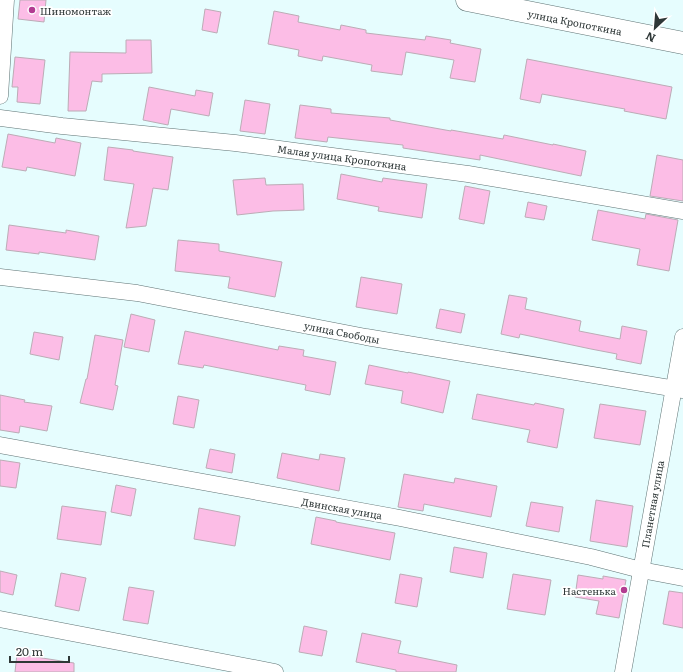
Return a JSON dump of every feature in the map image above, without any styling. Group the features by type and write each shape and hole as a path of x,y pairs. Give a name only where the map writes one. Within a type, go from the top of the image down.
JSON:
{"main road":[{"name":"улица Кропоткина","path":"467,0 683,43"}],"street":[{"path":"0,96 6,0"},
{"name":"Малая улица Кропоткина","path":"0,118 62,126 235,143 468,174 683,211"},
{"name":"улица Свободы","path":"0,277 137,293 366,337 678,389"},
{"name":"Планетная улица","path":"623,672 641,570 678,389 683,337"},
{"name":"Двинская улица","path":"0,445 400,518 591,557 641,570 683,578"},
{"path":"0,619 275,672"}],"building":[{"name":"Шиномонтаж","path":"20,0 46,0 44,22 18,19"},
{"path":"205,9 221,12 217,33 202,30"},
{"path":"274,11 299,16 298,22 340,30 341,25 366,30 366,33 425,40 426,36 451,40 450,43 481,49 475,82 450,78 454,60 406,52 402,75 371,71 372,65 323,56 322,61 298,56 299,50 268,44"},
{"path":"126,40 151,40 152,73 102,74 102,82 92,81 86,111 68,111 70,52 126,53"},
{"path":"15,57 45,60 40,104 17,102 18,87 12,87"},
{"path":"527,59 672,87 666,119 624,111 625,109 542,94 540,103 520,99"},
{"path":"149,87 195,96 196,90 213,93 209,116 171,109 168,125 143,120"},
{"path":"245,100 270,104 265,134 240,131"},
{"path":"300,105 331,109 331,113 390,118 390,120 451,131 503,139 504,135 586,151 581,176 480,155 480,160 403,148 403,145 328,137 327,142 295,138"},
{"path":"8,134 55,143 56,138 81,143 75,176 27,167 26,171 2,167"},
{"path":"108,147 173,157 168,190 153,188 146,226 126,228 134,184 104,180"},
{"path":"657,155 683,160 683,201 650,196"},
{"path":"341,174 382,182 383,178 427,184 422,218 378,211 379,207 337,199"},
{"path":"265,178 266,185 303,184 304,210 273,211 237,215 233,180"},
{"path":"465,186 490,191 484,224 459,219"},
{"path":"528,202 547,206 544,220 525,217"},
{"path":"598,210 645,219 646,214 678,220 669,271 637,265 640,249 592,240"},
{"path":"9,225 66,233 66,230 99,236 95,260 39,252 39,254 6,250"},
{"path":"178,240 219,244 219,251 282,262 275,297 228,288 230,277 175,271"},
{"path":"361,277 402,284 397,314 356,307"},
{"path":"509,295 527,298 525,309 581,321 579,331 620,339 622,326 647,331 641,364 616,359 617,354 520,334 519,338 501,334"},
{"path":"440,309 465,314 461,333 436,328"},
{"path":"131,314 155,320 149,352 124,347"},
{"path":"185,331 278,350 279,346 304,350 303,356 336,362 330,395 305,390 306,385 204,365 203,368 178,364"},
{"path":"34,332 63,337 59,360 30,354"},
{"path":"95,335 123,340 115,385 118,386 113,410 80,403 87,379"},
{"path":"369,365 450,381 443,413 401,403 403,391 365,384"},
{"path":"477,394 564,409 557,448 527,442 530,430 472,419"},
{"path":"0,395 25,400 24,402 52,406 47,431 20,426 19,433 0,430"},
{"path":"178,396 199,400 194,428 173,424"},
{"path":"600,404 646,411 640,445 594,438"},
{"path":"210,449 235,454 232,473 206,468"},
{"path":"282,453 319,460 320,454 345,458 339,491 277,478"},
{"path":"0,460 20,463 16,488 0,486"},
{"path":"404,474 454,483 455,478 497,486 491,517 424,504 423,511 398,507"},
{"path":"116,485 136,489 131,516 111,512"},
{"path":"596,500 633,506 627,547 590,541"},
{"path":"531,502 563,507 559,532 526,526"},
{"path":"62,506 106,512 101,545 57,539"},
{"path":"199,508 240,516 235,546 194,539"},
{"path":"316,517 395,533 390,560 311,544"},
{"path":"454,547 487,553 483,578 450,572"},
{"path":"0,571 17,575 13,595 0,592"},
{"path":"61,573 86,578 79,611 55,606"},
{"path":"400,574 422,578 417,607 395,603"},
{"path":"513,574 551,580 545,615 507,609"},
{"path":"578,575 603,579 603,576 626,580 619,618 596,614 599,601 575,597"},
{"path":"129,587 154,591 148,624 123,620"},
{"path":"669,591 683,593 683,628 663,624"},
{"path":"304,626 327,631 322,656 299,652"},
{"path":"362,633 401,641 398,653 457,665 456,672 396,672 396,670 356,662"},
{"path":"17,654 74,663 74,672 15,672"}],"place":[{"name":"Шиномонтаж","path":"32,10"},
{"name":"Настенька","path":"624,590"}]}
